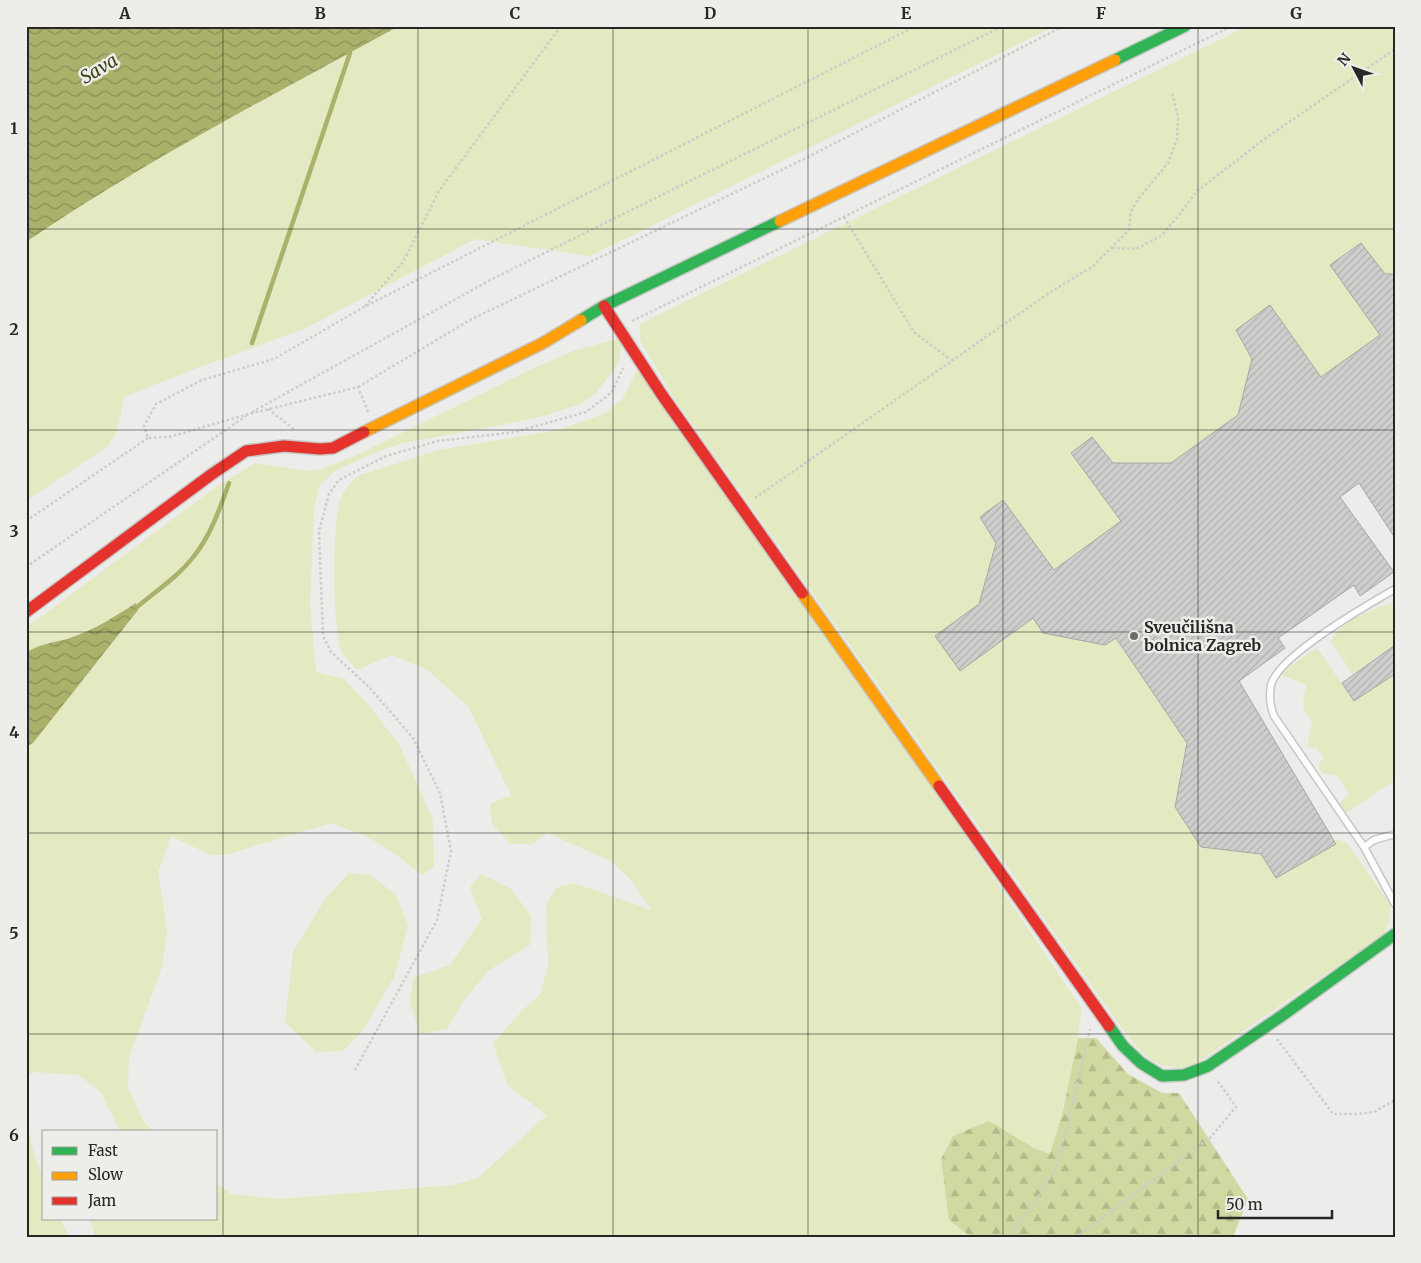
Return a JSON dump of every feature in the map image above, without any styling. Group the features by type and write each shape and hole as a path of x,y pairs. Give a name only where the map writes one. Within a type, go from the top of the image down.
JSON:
{"street":[{"path":"26,612 212,474 246,451 284,446 320,449 333,448 542,342 604,306 1185,26"},
{"path":"604,306 662,395 1124,1046 1141,1063 1162,1076 1184,1075 1208,1066 1395,934"}],"lane":[{"path":"1395,589 1352,615 1299,651 1282,665 1271,684 1270,704 1274,716 1364,847 1395,904"},
{"path":"1364,847 1374,840 1395,834"}],"path":[{"path":"364,307 403,262 439,191 561,26"},
{"path":"148,438 144,426 156,404 202,380 274,359 364,307 916,26"},
{"path":"26,567 249,414 492,278 1003,26"},
{"path":"26,520 148,438 169,437 249,414 358,387 470,320 798,162 1064,26"},
{"path":"630,322 1232,26"},
{"path":"1112,248 1136,249 1161,236 1196,192 1263,140 1395,49"},
{"path":"742,507 951,360 1052,291 1092,267 1112,248 1129,230 1132,211 1139,198 1168,163 1177,140 1178,117 1172,93"},
{"path":"844,218 914,332 951,360"},
{"path":"355,1070 437,920 451,851 440,793 413,738 370,688 331,652 323,636 319,531 329,494 339,480 386,456 438,441 516,432 586,412 612,392 632,348"},
{"path":"358,387 368,410 369,431"},
{"path":"1009,1237 1033,1205 1055,1170 1088,1035 1098,1009"},
{"path":"1267,1026 1333,1114 1374,1112 1395,1100"},
{"path":"1077,1237 1210,1138 1236,1107 1208,1066"}],"shaded area":[{"path":"399,26 1055,26 590,256 475,239 304,329 124,397 117,431 108,446 26,501 26,242 163,156"},
{"path":"1248,26 1395,26 1395,274 1385,274 1361,243 1330,265 1380,335 1321,377 1270,305 1236,330 1252,359 1238,415 1171,463 1113,463 1092,437 1121,521 1054,570 1003,500 981,516 996,543 960,671 1033,618 1043,633 1105,645 1116,638 1193,752 1185,753 1175,807 1201,847 1261,854 1276,878 1336,844 1336,839 1347,843 1390,904 1389,922 1384,934 1191,1067 1180,1068 1162,1065 1149,1058 1129,1038 676,401 640,340 640,324"},
{"path":"617,339 622,346 618,364 596,393 580,404 537,418 399,444 365,457 335,471 320,485 314,507 310,604 316,672 344,679 366,702 399,744 433,820 434,866 422,875 398,856 366,836 331,823 225,855 211,855 171,836 158,872 167,930 162,967 129,1057 128,1088 144,1122 152,1130 120,1130 101,1092 78,1075 34,1072 26,1076 26,628 216,487 255,463 308,471 322,469 357,455 534,368 573,351"},
{"path":"638,368 931,785 1082,1009 1069,1082 1050,1154 1034,1148 953,1136 941,1158 949,1220 971,1237 95,1237 90,1220 218,1220 218,1184 231,1194 280,1199 454,1185 478,1178 547,1115 508,1086 493,1043 541,993 548,964 546,905 556,888 574,883 651,910 632,881 611,861 547,833 532,844 510,844 492,824 490,804 511,795 468,706 426,669 392,655 357,670 345,656 342,652 336,622 334,575 336,528 341,498 352,482 360,475 439,450 557,430 604,414 622,400"},
{"path":"1395,602 1395,651 1391,647 1353,674 1331,642 1335,634 1359,616"},
{"path":"1317,648 1354,701 1395,674 1395,780 1346,813 1339,804 1349,794 1338,776 1322,773 1318,765 1324,758 1317,748 1307,747 1312,723 1303,708 1307,685 1281,675"},
{"path":"349,873 370,875 396,895 408,926 394,977 363,1030 343,1051 316,1052 285,1022 293,952 326,898"},
{"path":"482,874 511,889 531,916 530,945 489,970 464,1000 447,1029 420,1034 410,1002 413,978 450,965 482,919 470,887"},
{"path":"26,1118 34,1154 42,1176 42,1220 60,1220 69,1237 26,1237"}],"green space":[{"path":"1078,1038 1096,1038 1128,1074 1162,1093 1179,1093 1248,1199 1233,1237 971,1237 949,1220 941,1159 953,1136 989,1121 1034,1148 1050,1154 1063,1111"}],"water":[{"name":"Sava","path":"26,26 399,26 163,156 26,242"},
{"path":"136,603 138,610 33,743 26,747 26,653 42,645 88,631"}],"building":[{"name":"Sveučilišna bolnica Zagreb","path":"1361,243 1385,274 1395,274 1395,538 1359,483 1340,497 1394,572 1360,596 1354,585 1278,638 1285,648 1239,681 1336,844 1276,878 1261,854 1201,847 1175,807 1187,743 1116,638 1105,645 1043,633 1033,618 960,671 935,636 979,604 996,543 980,517 1003,500 1054,570 1121,521 1071,453 1092,437 1113,463 1171,463 1238,415 1252,359 1236,330 1270,305 1321,377 1380,335 1330,265"},
{"path":"1395,645 1395,674 1354,701 1342,683"}],"waterway":[{"path":"252,343 350,53"},
{"path":"137,607 174,577 200,548 210,530 229,483"}],"traffic: fast":[{"path":"1115,60 1185,26"},
{"path":"581,320 604,306 780,221"},
{"path":"1109,1026 1123,1046 1141,1063 1162,1076 1184,1075 1208,1066 1283,1015 1395,934"}],"traffic: slow":[{"path":"780,221 1115,60"},
{"path":"364,432 543,343 581,320"},
{"path":"802,593 939,786"}],"traffic: jam":[{"path":"604,306 662,395 802,593"},
{"path":"26,612 212,474 246,451 284,446 320,449 333,448 364,432"},
{"path":"939,786 1109,1026"}],"place":[{"name":"Sveučilišna bolnica Zagreb","path":"1134,636"}]}
